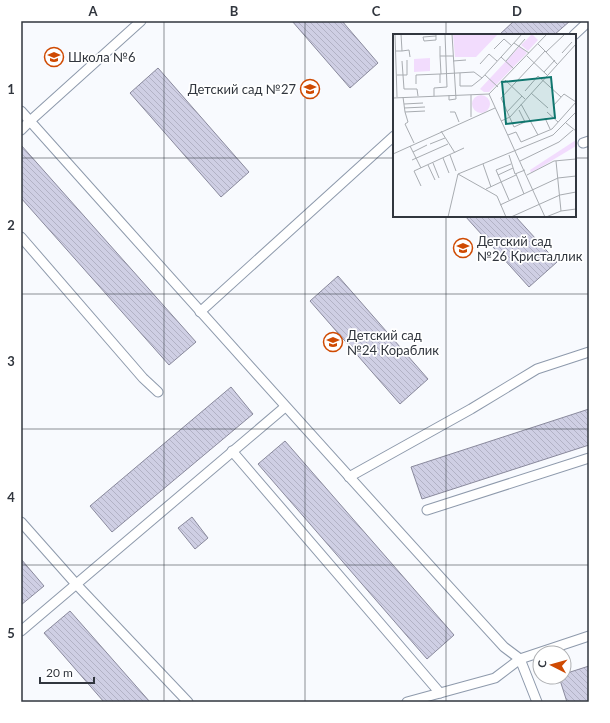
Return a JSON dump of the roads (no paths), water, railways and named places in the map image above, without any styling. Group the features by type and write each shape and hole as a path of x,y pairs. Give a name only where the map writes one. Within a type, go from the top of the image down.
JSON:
{"lane":[{"path":"21,130 141,21"},
{"path":"575,34 589,21"},
{"path":"21,111 349,477 504,647 520,659 537,702"},
{"path":"200,312 393,137"},
{"path":"21,237 143,378 158,392"},
{"path":"349,477 472,409 537,370 589,352"},
{"path":"21,631 285,406"},
{"path":"232,451 440,693"},
{"path":"427,510 589,458"},
{"path":"21,522 76,584 188,702"},
{"path":"408,702 495,678 520,659 589,636"}],"place":[{"name":"Школа №6","path":"54,57"},
{"name":"Детский сад №27","path":"310,89"},
{"name":"Детский сад №26 Кристаллик","path":"463,248"},
{"name":"Детский сад №24 Кораблик","path":"333,342"}]}
